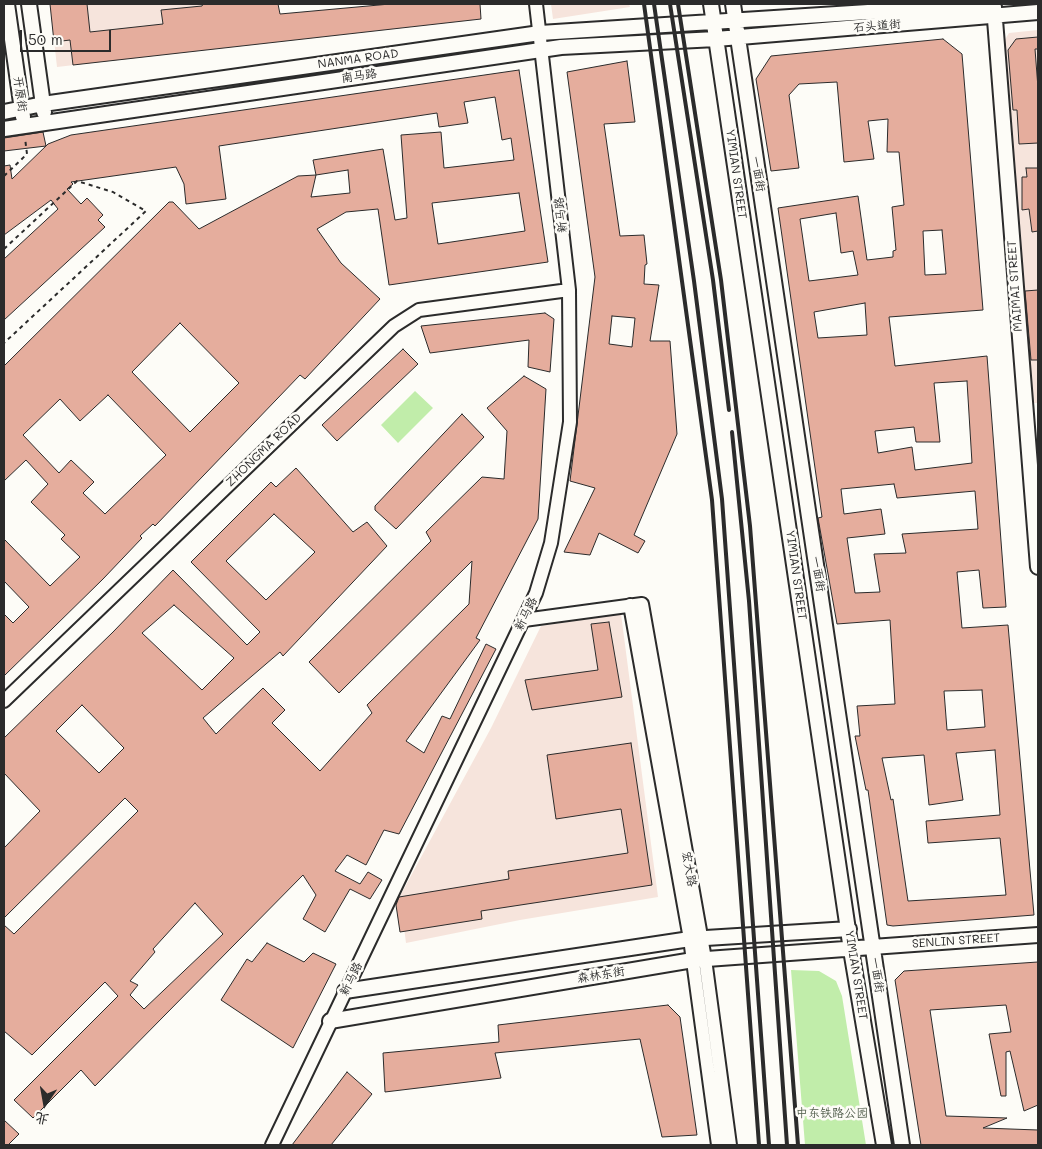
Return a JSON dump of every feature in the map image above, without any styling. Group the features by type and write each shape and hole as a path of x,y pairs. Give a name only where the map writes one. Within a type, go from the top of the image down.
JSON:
{"main road":[{"name":"开原街","path":"7,4 24,126"},
{"name":"开原街","path":"29,4 46,123"},
{"name":"YIMIAN STREET","path":"711,4 852,950 884,1145"},
{"name":"一面街","path":"733,4 902,1145"},
{"name":"NANMA ROAD","path":"4,112 43,104 540,32 714,21 994,8"},
{"name":"石头道街","path":"716,39 994,8 1038,12"},
{"name":"MAIMAI STREET","path":"994,8 1032,420 1038,567"},
{"name":"南马路","path":"4,128 542,50 716,39"},
{"name":"森林东街","path":"345,991 696,939 849,929"},
{"name":"SENLIN STREET","path":"873,947 1038,935"},
{"name":"森林东街","path":"330,1021 699,960 873,947"}],"street":[{"name":"新马路","path":"272,1145 524,620 536,593 551,542 570,422 569,290 536,4"},
{"name":"ZHONGMA ROAD","path":"4,701 394,326 419,310 569,290"},
{"name":"宏大路","path":"524,620 642,604 730,1145"},
{"name":"宏大路","path":"699,960 718,1145"}],"path":[{"path":"4,176 27,154 24,126"},
{"path":"4,249 77,181 113,192 146,211 4,343"}],"shaded area":[{"path":"50,4 278,4 283,41 57,67"},
{"path":"551,4 629,4 630,7 553,19"},
{"path":"1038,30 1038,403 1035,403 1026,398 1001,46 1009,33"},
{"path":"621,614 658,897 520,920 406,943 400,896 491,728 541,626"}],"green space":[{"path":"415,391 433,408 398,443 381,425"},
{"name":"中东铁路公园","path":"791,970 819,971 836,981 842,996 866,1145 805,1145"}],"building":[{"path":"50,4 87,4 90,32 163,24 161,10 202,6 203,4 278,4 280,14 390,4 480,4 481,19 73,65 70,40 54,42"},
{"path":"1038,37 1038,49 1035,49 1038,88 1038,143 1019,144 1017,110 1013,110 1008,50 1016,39"},
{"path":"943,39 962,54 983,310 889,317 895,366 987,356 1006,607 983,608 979,570 957,572 962,628 1008,625 1034,915 887,925 868,790 866,790 855,736 860,736 857,706 895,704 890,620 837,624 818,518 822,517 778,208 858,196 867,260 893,257 893,251 896,250 892,207 904,205 899,152 887,152 888,119 868,121 874,159 844,162 837,82 799,84 789,95 799,168 771,171 756,79 771,56","holes":["836,213 841,253 853,251 858,275 809,281 800,219","942,230 946,274 925,275 923,231","865,303 867,335 818,338 814,312","967,381 972,463 915,470 912,447 878,453 875,431 914,427 916,442 940,442 934,383","894,484 897,498 975,491 978,529 902,534 906,553 874,554 880,592 855,593 847,538 885,534 881,509 844,514 841,489","982,690 985,727 947,730 944,691","995,750 1000,815 926,821 928,843 1000,838 1006,895 908,901 893,799 891,800 882,758 924,755 929,805 963,800 956,753"]},
{"path":"627,61 635,122 604,124 620,236 644,235 647,264 645,265 644,284 659,285 650,341 670,341 677,434 634,535 645,541 638,553 599,533 590,555 564,552 595,488 570,481 595,277 567,72","holes":["612,316 635,318 632,347 609,344"]},
{"path":"519,70 548,262 389,285 378,209 346,212 317,229 341,263 380,299 305,379 300,375 155,526 153,524 140,536 142,538 103,579 4,676 4,614 13,623 29,607 4,581 4,539 50,586 80,557 61,539 65,535 31,502 48,484 26,460 4,481 4,366 169,202 173,202 199,229 298,176 316,175 313,160 383,149 395,220 407,218 401,135 441,132 444,168 514,160 511,138 502,140 495,97 464,102 468,123 439,127 437,113 219,146 226,199 186,204 184,184 176,167 71,182 73,184 67,189 81,204 87,198 103,215 98,220 105,227 4,320 4,259 58,209 51,200 4,235 4,166 10,165 12,179 48,144 71,135","holes":["348,170 350,193 311,197 316,175","519,193 525,231 438,244 432,203","180,323 239,383 190,432 132,372","108,395 166,455 105,514 83,493 94,482 71,460 59,473 23,435 60,399 80,421"]},
{"path":"43,132 46,146 4,151 4,138"},
{"path":"1026,168 1038,168 1038,231 1032,232 1029,209 1022,210 1022,177 1027,177"},
{"path":"1038,290 1038,360 1031,360 1025,291"},
{"path":"545,313 554,319 550,372 528,367 529,340 430,353 421,326"},
{"path":"403,349 418,364 337,441 322,425"},
{"path":"524,376 546,389 538,519 476,638 480,640 406,741 424,753 442,716 450,719 486,644 496,649 399,834 384,830 366,865 347,855 335,871 360,884 368,872 382,880 370,899 350,889 325,932 303,919 316,895 303,875 95,1086 81,1070 33,1118 14,1100 118,996 105,982 32,1055 4,1031 4,925 14,934 138,811 125,798 4,918 4,848 40,811 4,773 4,738 113,632 173,570 247,645 260,632 191,562 271,482 276,487 296,468 353,532 367,522 387,546 283,656 280,652 203,718 216,734 263,688 285,710 272,723 320,771 372,713 367,705 469,604 472,561 339,693 309,662 431,541 426,532 482,477 504,479 507,431 487,408","holes":["274,514 315,552 266,600 226,561","174,605 234,658 202,690 142,633","82,705 124,748 99,773 56,731","195,903 223,934 144,1009 130,995 138,985 130,981 155,952 153,949"]},
{"path":"462,414 484,437 396,529 375,510 375,506"},
{"path":"609,622 622,697 532,710 525,680 598,670 591,624"},
{"path":"631,743 652,885 481,911 482,919 400,932 396,905 399,897 509,879 508,871 628,853 621,809 556,819 547,755"},
{"path":"267,943 304,962 313,953 336,964 293,1048 221,1000 247,959 252,962"},
{"path":"1038,962 1038,1105 1024,1111 1010,1051 1006,1052 1006,1096 1001,1096 989,1034 1011,1032 1006,1005 930,1010 946,1116 1007,1118 983,1128 1038,1130 1038,1145 921,1145 895,980 904,971"},
{"path":"668,1005 680,1017 697,1135 662,1137 640,1039 495,1053 501,1078 385,1092 383,1053 499,1042 498,1025"},
{"path":"347,1072 372,1094 331,1145 292,1145"},
{"path":"4,1120 19,1134 8,1145 4,1145"}],"railway":[{"path":"644,4 712,500 759,1145"},
{"path":"654,4 694,281 722,499 769,1145"},
{"path":"670,4 713,280 729,410"},
{"path":"678,4 721,280 750,526 798,1145"},
{"path":"732,432 749,601 787,1145"}]}
